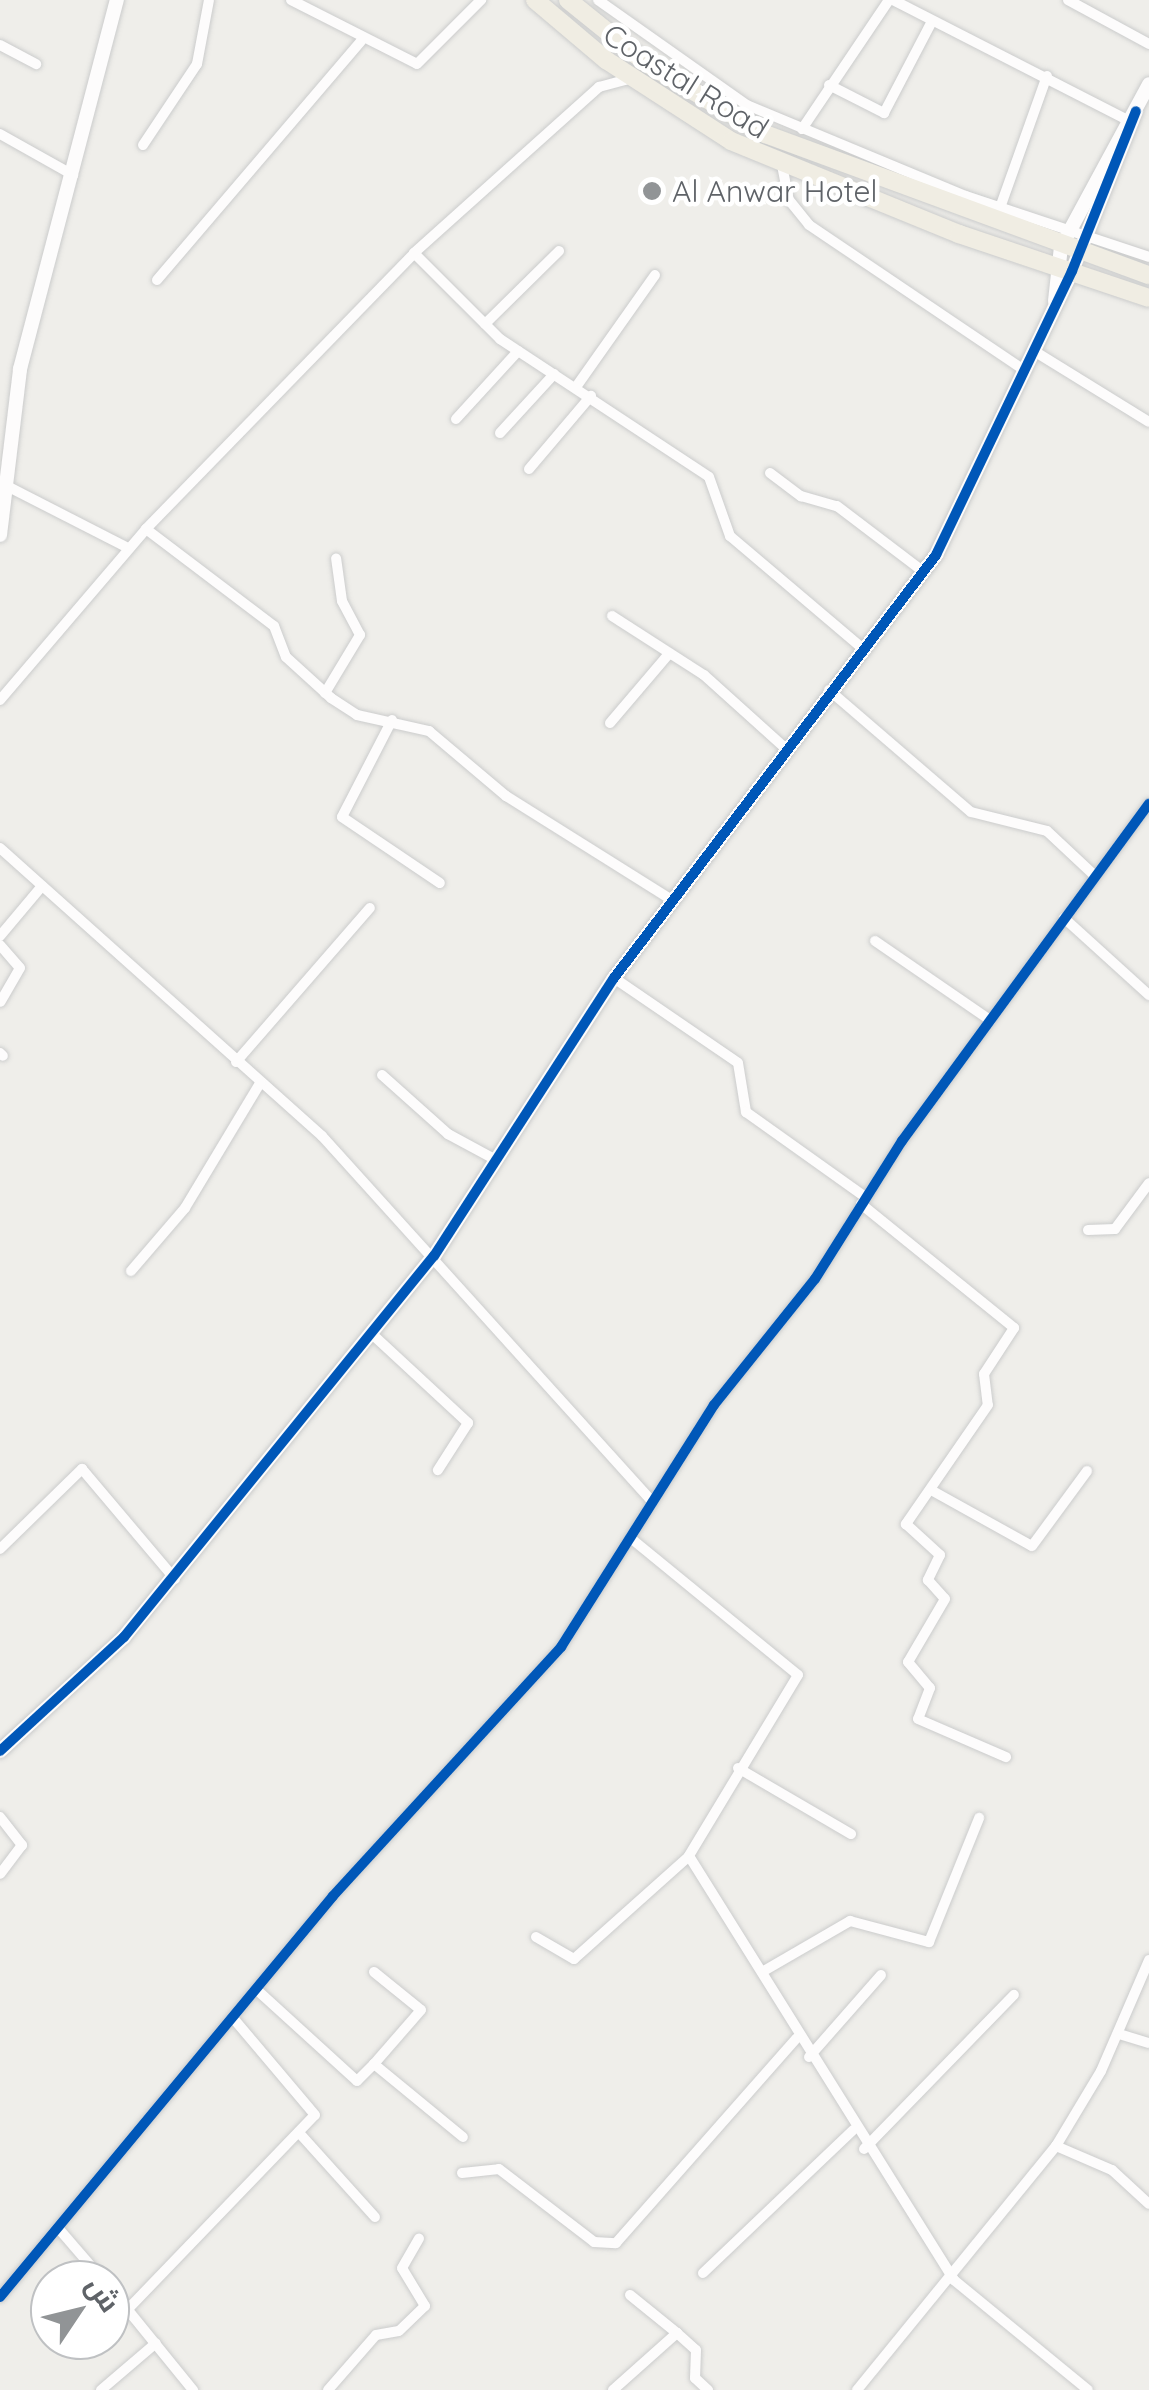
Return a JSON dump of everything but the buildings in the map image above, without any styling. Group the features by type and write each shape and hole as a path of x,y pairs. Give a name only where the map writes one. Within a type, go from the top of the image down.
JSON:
{"highway":[{"name":"Coastal Road","path":"535,0 632,78 782,165 1149,298"},
{"name":"Coastal Road","path":"568,0 646,63 765,134 1073,241 1149,276"}],"street":[{"path":"0,535 6,423 117,0"},
{"path":"142,145 197,64 209,0"},
{"path":"292,0 361,40 417,64 481,0"},
{"path":"598,0 705,81 802,129 1001,205 1073,241 1149,257"},
{"path":"802,129 891,0 1134,119"},
{"path":"1068,0 1149,44"},
{"path":"830,85 887,111 932,21"},
{"path":"156,280 361,40"},
{"path":"0,45 36,64"},
{"path":"599,87 606,60"},
{"path":"1001,205 1047,76"},
{"path":"0,700 128,548 414,253 599,87 632,78"},
{"path":"0,1751 175,1579 434,1256 614,978 828,689 924,572 1034,351 1055,302 1073,241 1149,84"},
{"path":"0,134 73,175"},
{"path":"782,165 788,200 809,226 1024,370"},
{"path":"485,324 559,251"},
{"path":"414,253 518,352 591,396 709,477 730,536 862,648"},
{"path":"576,388 655,275"},
{"path":"1034,351 1149,422"},
{"path":"456,419 518,352"},
{"path":"500,433 554,374"},
{"path":"529,469 591,396"},
{"path":"770,473 801,496 837,506 924,572"},
{"path":"5,485 128,548"},
{"path":"146,529 274,626 286,657 324,693 357,715 429,731 506,796 672,900"},
{"path":"324,693 360,636 342,601 336,558"},
{"path":"612,616 667,656 704,675 784,747"},
{"path":"610,723 667,656"},
{"path":"828,689 971,812 1047,832 1094,875"},
{"path":"392,720 342,817 440,882"},
{"path":"0,2297 257,1990 562,1648 654,1502 863,1200 1094,875 1149,804"},
{"path":"0,848 260,1083 434,1256 654,1502"},
{"path":"0,936 42,886"},
{"path":"236,1062 370,908"},
{"path":"1064,918 1149,995"},
{"path":"875,941 990,1020"},
{"path":"0,944 20,968 0,1002"},
{"path":"614,978 738,1063 746,1112 863,1200 1014,1328 984,1374 988,1405 906,1524 940,1555 928,1580 945,1599 908,1662 930,1688 918,1716 1006,1756"},
{"path":"382,1075 448,1134 496,1160"},
{"path":"131,1271 185,1208 260,1083"},
{"path":"1088,1230 1115,1229 1149,1184"},
{"path":"372,1334 468,1423 438,1470"},
{"path":"0,1549 82,1470 175,1579"},
{"path":"931,1490 1032,1546 1088,1471"},
{"path":"536,1937 574,1959 690,1856 796,1668 633,1540"},
{"path":"738,1768 851,1834"},
{"path":"0,1817 22,1846 0,1874"},
{"path":"762,1972 850,1921 929,1942 979,1818"},
{"path":"690,1856 864,2149 954,2280 1088,2390"},
{"path":"857,2390 954,2280 1056,2146 1119,2034 1149,1960"},
{"path":"257,1990 356,2081 421,2010 374,1972"},
{"path":"809,2057 881,1975"},
{"path":"864,2149 1014,1996"},
{"path":"130,2308 302,2136 314,2106 234,2019"},
{"path":"1119,2034 1149,2043"},
{"path":"462,2173 499,2169 594,2242 616,2243 797,2038"},
{"path":"374,2064 463,2137"},
{"path":"703,2273 853,2130"},
{"path":"302,2136 375,2218"},
{"path":"1056,2146 1112,2170 1149,2204"},
{"path":"59,2230 85,2260"},
{"path":"328,2390 376,2335 399,2331 425,2306 402,2268 420,2238"},
{"path":"630,2295 696,2350 695,2378 708,2390"},
{"path":"130,2312 194,2390"},
{"path":"613,2390 677,2333"},
{"path":"101,2390 156,2343"}],"cycle path":[{"path":"0,1751 124,1637 434,1256 614,978 936,555 1072,271 1136,111"},
{"path":"0,2297 333,1896 561,1647 714,1405 815,1279 902,1141 1149,804"}],"place":[{"name":"Al Anwar Hotel","path":"652,191"}]}
